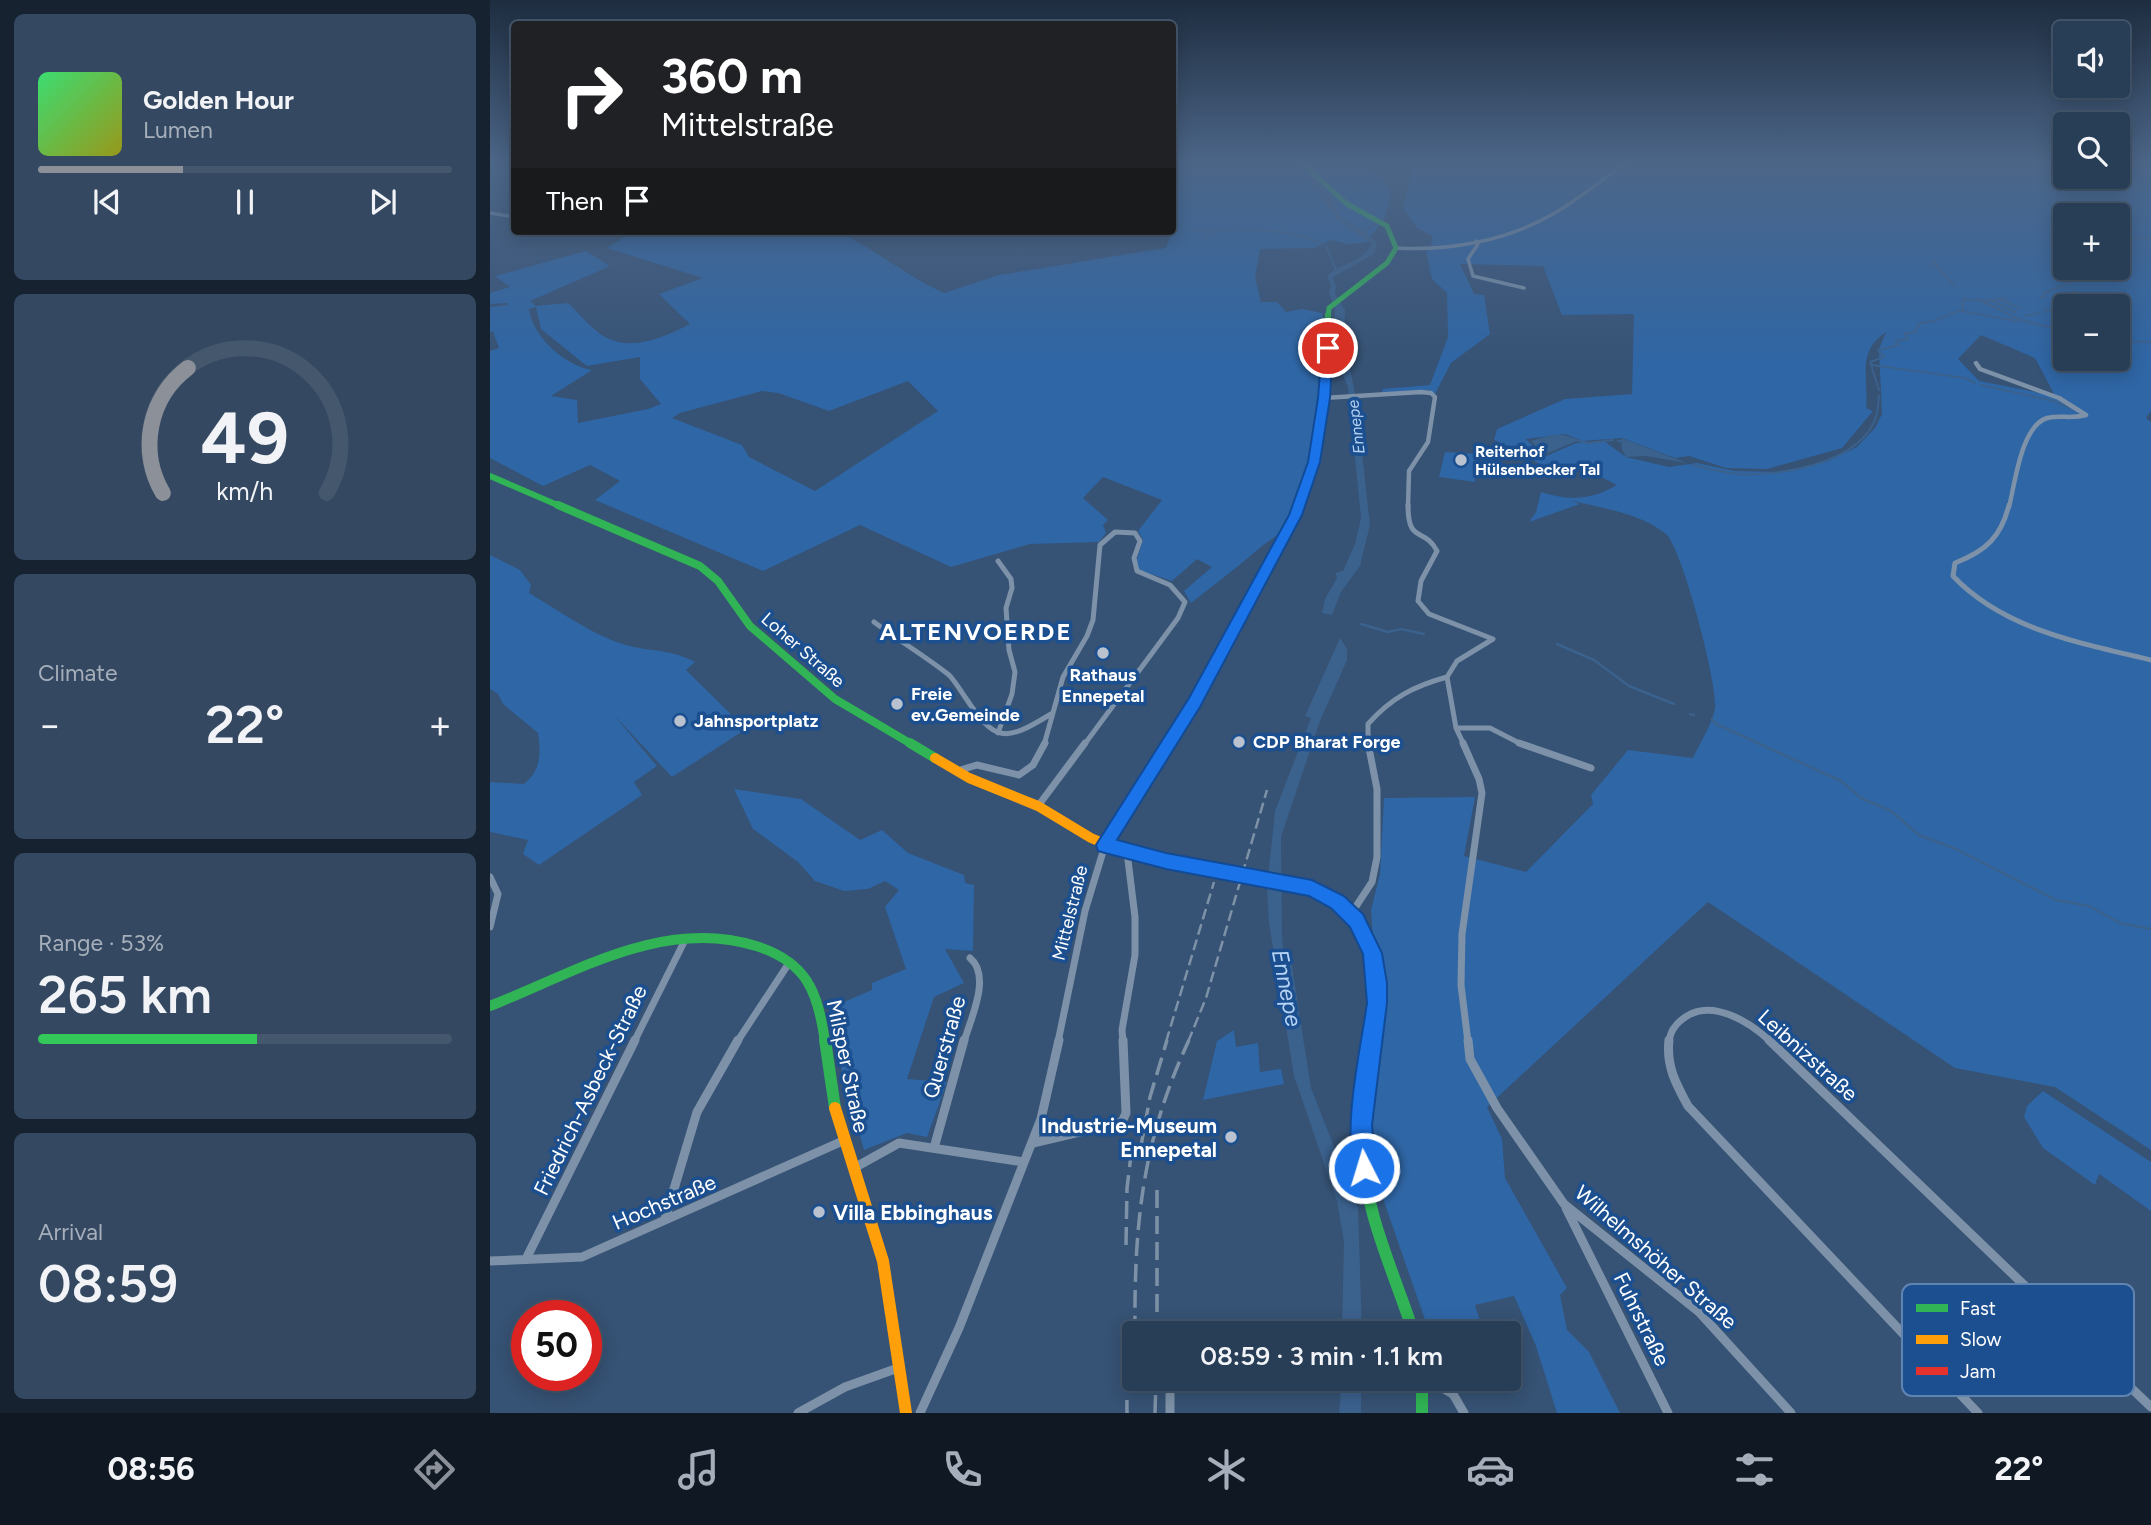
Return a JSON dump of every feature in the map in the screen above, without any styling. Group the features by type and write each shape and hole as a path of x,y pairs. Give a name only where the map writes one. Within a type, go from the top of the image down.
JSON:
{"street":[{"path":"1385,230 1396,248 1432,250 1517,230"},
{"path":"1476,241 1478,244 1468,259 1473,276 1481,280 1505,281 1524,288"},
{"name":"Mittelstraße","path":"920,1413 952,1344 1032,1143 1054,1069 1062,1016 1092,881 1105,845 1195,702 1295,515 1314,462 1324,398 1329,313 1332,304 1387,263 1396,248"},
{"path":"1976,363 1980,369 2065,401 2086,415 2050,418 2039,423 2022,451 2004,520 1994,542 1978,554 1955,564 1953,576 1975,597 2021,622 2074,641 2151,660"},
{"path":"1324,398 1422,392 1431,393 1435,397 1428,442 1409,471 1408,522 1411,530 1433,543 1437,551 1421,581 1418,601 1429,614 1493,639 1490,643 1465,653 1454,664 1447,677 1404,690 1390,699 1368,724 1367,753 1377,788 1374,876 1364,896 1350,914 1364,932 1372,953 1377,983 1377,1003 1361,1125 1364,1168 1410,1321"},
{"name":"Loher Straße","path":"490,476 700,566 718,581 750,626 835,699 957,771 1038,806 1105,845 1127,852 1324,893 1350,914"},
{"path":"957,771 973,763 1012,775 1027,771 1045,747 1051,729 1051,714 1064,675 1090,630 1097,585 1098,552 1103,539 1118,531 1135,533 1140,541 1134,558 1137,571 1169,583 1182,594 1185,602 1178,618 1038,806"},
{"path":"998,561 1011,579 1012,588 1006,608 1009,650 1015,672 1012,694 998,733"},
{"path":"874,622 951,677 984,726 998,733 1021,731 1051,714"},
{"name":"Wilhelmshöher Straße","path":"1447,677 1456,728 1476,772 1482,793 1462,934 1461,985 1470,1059 1497,1108 1564,1204 1699,1312 1791,1413"},
{"path":"1456,728 1490,728 1527,747 1591,768"},
{"path":"1032,1143 1122,1122 1126,1114 1122,1030 1135,955 1135,917 1127,852"},
{"path":"490,877 497,886 498,895 490,927"},
{"name":"Milsper Straße","path":"490,1006 621,953 686,938 711,936 737,939 765,949 801,970 813,988 834,1102 885,1271 906,1413"},
{"name":"Friedrich-Asbeck-Straße","path":"526,1259 686,938"},
{"name":"Querstraße","path":"934,1148 980,983 975,964 970,957"},
{"path":"665,1219 696,1112 732,1049 789,962"},
{"name":"Leibnizstraße","path":"1902,1333 1688,1106 1671,1079 1666,1063 1666,1048 1675,1024 1696,1011 1720,1010 1732,1013 1760,1032 2023,1284"},
{"name":"Hochstraße","path":"490,1261 582,1257 845,1140"},
{"path":"854,1168 899,1143 1024,1162"},
{"name":"Fuhrstraße","path":"1564,1204 1668,1413"},
{"path":"799,1413 845,1387 898,1368"},
{"name":"Leibnizstraße","path":"2134,1390 2151,1406"},
{"path":"1422,1391 1423,1413"},
{"path":"1448,1391 1453,1394 1464,1413"},
{"path":"1170,1394 1170,1413"},
{"name":"Leibnizstraße","path":"1962,1396 1978,1413"}],"shaded area":[{"path":"1176,230 1376,230 1367,242 1348,244 1330,240 1315,248 1260,249 1255,277 1261,302 1277,302 1286,312 1302,309 1322,313 1325,360 1312,453 1296,507 1284,529 1191,603 1184,591 1212,567 1197,559 1172,581 1139,570 1136,562 1143,540 1138,531 1162,500 1103,477 1083,498 1108,520 1103,525 1106,533 1099,542 1030,544 951,567 860,525 763,571 595,500 620,481 590,465 543,486 490,458 490,351 499,348 493,331 490,332 490,307 508,305 490,304 490,293 510,287 495,276 586,251 610,266 530,301 536,306 568,303 605,337 637,343 659,338 690,324 659,294 703,278 607,248 628,235 844,235 944,293 999,275 1166,248 1171,235 1176,235","holes":["536,307 541,329 587,366 640,357 640,379 661,404 578,423 577,400 551,396 592,370 571,363 551,348 536,329 529,309","908,381 938,411 815,491 749,457 742,445 672,418 680,413 762,391 778,393 829,411"]},
{"path":"1421,230 2053,230 2053,280 2130,280 2130,230 2151,230 2151,411 2146,418 2151,422 2151,1150 2055,1087 1955,1068 1708,902 1487,1107 1502,1139 1505,1178 1567,1288 1560,1295 1567,1330 1589,1352 1620,1413 1557,1413 1536,1346 1514,1296 1475,1305 1480,1321 1426,1321 1381,1193 1371,1149 1370,1118 1383,1013 1384,966 1373,939 1371,910 1380,874 1384,798 1475,797 1464,856 1526,872 1593,804 1591,795 1628,750 1693,758 1714,714 1714,694 1698,618 1673,545 1666,534 1644,521 1620,512 1570,500 1580,504 1529,522 1536,512 1541,492 1580,498 1598,494 1617,485 1581,467 1551,470 1521,454 1542,458 1576,443 1604,441 1626,457 1669,467 1697,463 1734,471 1785,472 1826,462 1857,447 1875,428 1882,414 1879,349 1886,332 1877,340 1867,357 1866,408 1873,411 1842,448 1767,469 1726,468 1689,456 1675,458 1622,438 1582,441 1565,434 1526,439 1538,451 1531,449 1527,452 1494,440 1497,429 1565,399 1632,394 1634,314 1562,315 1543,266 1460,264 1474,294 1484,295 1490,334 1451,363 1435,394 1429,390 1383,394 1382,389 1430,385 1448,337 1447,293 1432,279 1426,251 1431,249 1432,236","holes":["1981,335 2035,358 2055,396 1979,381 1958,359"]},
{"path":"1445,452 1478,454 1475,482 1439,477"},
{"path":"490,555 520,570 531,585 529,593 589,629 613,641 669,653 695,662 686,670 746,729 672,777 613,714 657,766 634,782 642,795 539,865 523,854 528,840 490,832 490,782 524,784 537,767 539,748 538,733 503,704 498,694 490,689"},
{"path":"734,789 801,799 860,840 882,830 908,853 964,875 965,883 974,885 973,951 945,949 964,983 934,997 907,1079 947,1082 927,1137 907,1133 864,1150 843,1078 830,1008 872,990 872,983 906,969 885,907 899,890 885,881 868,889 844,891 815,881 798,862 753,829"},
{"path":"1234,1030 1236,1047 1258,1043 1260,1072 1281,1069 1284,1084 1203,1100 1217,1041"},
{"path":"2043,1091 2151,1162 2151,1211 2099,1174 2095,1185 2043,1148 2024,1117 2027,1106"}],"water":[{"name":"Ennepe","path":"1352,230 1365,231 1377,244 1374,254 1333,277 1335,294 1345,310 1344,338 1356,399 1370,525 1360,566 1341,592 1332,615 1322,613 1325,599 1337,578 1335,573 1343,571 1355,544 1361,518 1348,387 1334,353 1335,308 1329,293 1331,286 1327,276 1362,256 1372,244"},
{"path":"1551,435 1564,435 1579,440 1546,454 1531,441"},
{"path":"1621,438 1687,463 1646,456 1626,457"},
{"name":"Ennepe","path":"1340,638 1347,649 1347,660 1320,721 1281,837 1282,936 1283,949 1291,960 1311,1088 1358,1208 1362,1321 1342,1321 1344,1241 1337,1201 1294,1076 1269,923 1267,887 1275,811 1311,718 1305,716"},
{"path":"1341,1391 1361,1391 1361,1413 1339,1413"}],"waterway":[{"path":"1257,230 1293,234 1324,244"},
{"path":"1204,239 1214,232"},
{"path":"2130,240 2151,238"},
{"path":"1326,246 1336,270"},
{"path":"1932,260 1954,286"},
{"path":"2040,298 2045,297 2044,293 2077,280"},
{"path":"2044,311 2054,308 2061,301 2061,297 2074,291"},
{"path":"1991,300 2006,298"},
{"path":"1879,390 1870,362 1884,357 1878,350 1899,345 1895,341 1908,339 1904,333 1914,333 1920,323 1934,321 1963,309 1963,299 1980,300"},
{"path":"1980,300 1991,300"},
{"path":"1980,300 2021,320 2053,328"},
{"path":"1991,300 2016,312"},
{"path":"2000,300 2020,308"},
{"path":"1962,311 2017,321"},
{"path":"2024,316 2040,313"},
{"path":"2130,341 2151,342"},
{"path":"1872,365 1965,378 1975,383"},
{"path":"1981,385 2053,401 2071,408"},
{"path":"1692,465 1734,473 1757,474 1797,469 1837,456 1868,433 1876,417 1879,396"},
{"path":"1578,441 1589,443 1613,440"},
{"path":"1506,451 1537,453"},
{"path":"1361,624 1388,632 1401,629 1424,634"},
{"path":"1557,644 1594,660 1629,686 1674,704"},
{"path":"1690,714 1694,715"},
{"path":"1712,719 1716,724 1841,781 1861,798 1891,811 1919,835 1956,849 2056,900 2089,906 2120,923 2151,929"}],"railway":[{"path":"1188,1042 1206,998 1267,790"},
{"path":"1166,1042 1214,882"},
{"path":"1140,1151 1150,1097 1167,1040"},
{"path":"1135,1321 1136,1256 1144,1184 1161,1113 1189,1040"},
{"path":"1126,1245 1127,1188 1132,1147"},
{"path":"1157,1190 1157,1321"},
{"path":"1127,1391 1127,1413"},
{"path":"1155,1413 1156,1391"}],"traffic: fast":[{"path":"1203,687 1301,501 1314,462 1320,428 1329,308 1387,263 1396,248 1389,230"},
{"path":"490,476 700,566 718,581 750,626 835,699 935,758"},
{"path":"1262,879 1314,890 1346,909 1365,936 1374,969 1375,1005 1362,1118 1362,1150 1376,1219 1410,1321"},
{"path":"490,1006 592,964 662,941 698,937 734,939 782,957 795,965 809,981 821,1017 835,1108"},
{"path":"1422,1391 1422,1413"}],"traffic: slow":[{"path":"935,758 969,778 1038,806 1091,838 1122,851 1262,879"},
{"path":"835,1108 883,1261 906,1413"}],"traffic: jam":[{"path":"1105,845 1203,687"}],"place":[{"name":"Reiterhof Hülsenbecker Tal","path":"1461,460"},
{"name":"Rathaus Ennepetal","path":"1103,653"},
{"name":"Freie ev.Gemeinde","path":"897,704"},
{"name":"Jahnsportplatz","path":"680,721"},
{"name":"CDP Bharat Forge","path":"1239,742"},
{"name":"Industrie-Museum Ennepetal","path":"1231,1137"},
{"name":"Villa Ebbinghaus","path":"819,1212"}],"district":[{"name":"ALTENVOERDE","path":"976,631"}],"route":[{"path":"1328,348 1324,398 1314,462 1295,515 1195,702 1105,845 1166,861 1312,889 1337,902 1357,921 1372,953 1377,983 1377,1003 1361,1125 1364,1168"}]}
